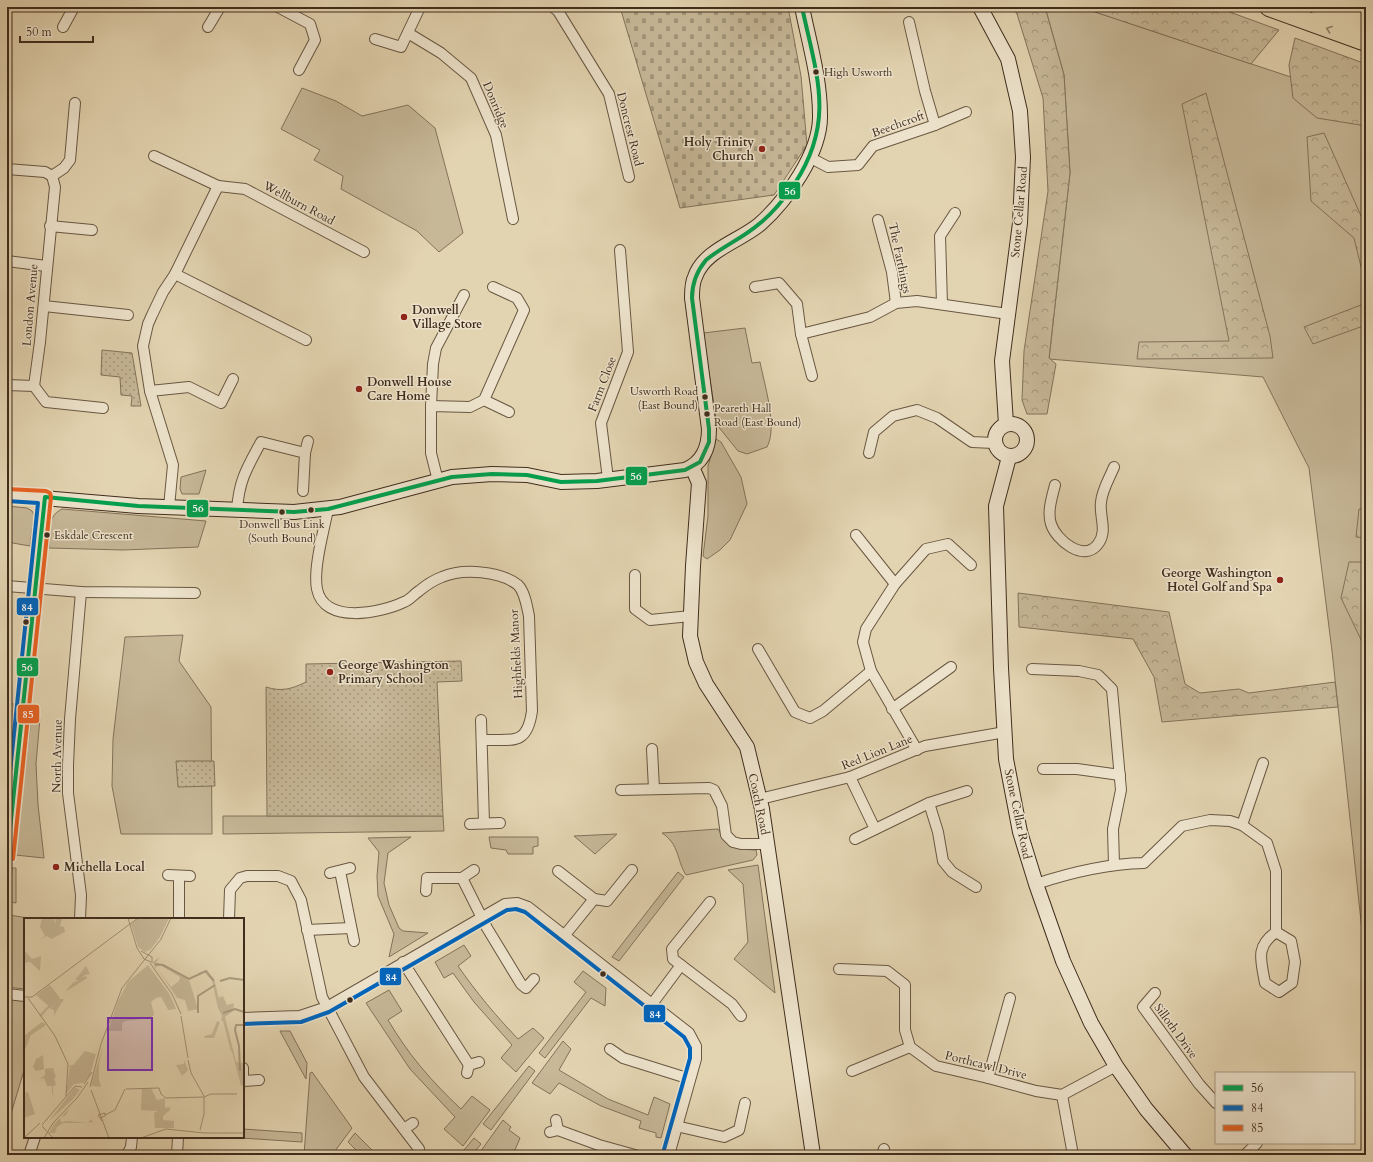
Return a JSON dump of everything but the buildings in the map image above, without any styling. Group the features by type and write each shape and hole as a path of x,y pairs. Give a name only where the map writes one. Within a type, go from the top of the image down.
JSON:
{"highway":[{"path":"1269,7 1366,42"},
{"path":"1319,7 1366,24"}],"street":[{"path":"63,27 74,7"},
{"path":"208,27 220,7"},
{"path":"278,7 310,24 315,40 299,70"},
{"path":"375,39 401,47 420,7"},
{"name":"Doncrest Road","path":"553,7 558,11 609,94 629,177"},
{"path":"7,495 169,507 294,512 340,507 452,477 492,474 527,475 561,482 608,479 685,470 692,467 700,462 709,442 709,430 692,298 695,276 706,261 759,224 791,189 810,157 814,147 820,116 816,74 802,7"},
{"name":"Stone Cellar Road","path":"980,7 1008,59 1020,111 1023,157 1020,223 1002,360 1006,424"},
{"name":"Beechcroft","path":"909,22 925,91 935,125"},
{"name":"Donridge","path":"408,33 441,53 471,78 496,135 513,219"},
{"path":"7,169 44,172 52,176 64,168 70,160 75,103"},
{"name":"Beechcroft","path":"810,157 828,167 858,165 873,146 935,125 966,112"},
{"name":"Wellburn Road","path":"154,156 218,186 246,189 364,252"},
{"name":"London Avenue","path":"34,386 44,306 46,266 55,187 52,176"},
{"path":"169,507 173,465 150,390 143,346 148,324 163,292 175,274 218,186"},
{"path":"942,304 940,236 955,213"},
{"name":"The Farthings","path":"878,220 892,272 896,303"},
{"path":"50,226 92,230"},
{"name":"Farm Close","path":"608,479 601,423 628,352 620,250"},
{"path":"7,261 46,266"},
{"path":"175,274 306,340"},
{"path":"755,287 779,283 797,304 801,334 812,376"},
{"path":"431,406 470,407 484,400 524,310 518,298 493,287"},
{"path":"438,481 431,452 433,364 436,348 464,295"},
{"name":"The Farthings","path":"801,334 870,317 896,303 918,300 1008,314"},
{"path":"44,306 128,315"},
{"path":"150,390 189,387 221,403 233,379"},
{"path":"7,385 34,386 46,402 103,408"},
{"path":"484,400 509,412"},
{"path":"869,453 874,432 893,416 917,410 937,418 972,442 994,443"},
{"path":"1011,423 1020,425 1028,435 1028,441 1019,455 1010,457 999,452 994,443 1000,427 1006,424 1011,423"},
{"path":"303,491 305,453 308,441"},
{"path":"237,510 238,491 243,474 261,442 305,453"},
{"name":"Stone Cellar Road","path":"1010,457 996,506 1000,668 1006,759 1020,832 1036,884 1066,968 1091,1023 1116,1066 1146,1109 1185,1155"},
{"name":"Coach Road","path":"692,467 699,483 690,636 696,662 706,684 746,747 760,799 813,1155"},
{"path":"1055,485 1050,508 1051,524 1059,539 1068,546 1080,550 1092,550 1098,544 1102,536 1101,501 1114,467"},
{"path":"7,858 45,498"},
{"name":"Highfields Manor","path":"328,508 316,577 319,594 323,602 336,611 349,614 405,602 420,590 443,576 464,573 495,574 518,586 526,602 529,616 532,711 530,724 525,735 516,739 482,740"},
{"path":"856,535 895,584"},
{"path":"917,750 871,671 863,642 866,629 895,584 926,549 948,544 971,565"},
{"path":"635,575 635,609 650,620 691,616"},
{"path":"7,586 82,592 195,593"},
{"name":"North Avenue","path":"80,918 81,896 68,793 68,765 70,719 82,592"},
{"path":"758,649 795,712 810,718 823,711 871,671"},
{"path":"892,709 951,667"},
{"path":"1032,669 1079,671 1098,675 1112,688 1121,790 1113,829 1114,865"},
{"path":"482,720 484,824"},
{"name":"Red Lion Lane","path":"760,799 850,778 925,746 1005,732"},
{"path":"652,749 654,789"},
{"path":"1242,825 1263,763"},
{"path":"1043,768 1077,768 1120,775"},
{"path":"850,778 875,829"},
{"path":"621,790 709,788 714,790 722,806 726,835 733,842 740,844 767,844"},
{"path":"855,839 929,803 967,791"},
{"path":"929,803 938,832 943,861 952,872 976,887"},
{"path":"1036,884 1071,872 1114,865 1144,863 1182,826 1210,820 1230,821 1242,825 1267,842 1276,870 1276,932"},
{"path":"470,824 500,823"},
{"path":"426,891 427,878 462,878 474,870"},
{"path":"558,871 594,899 607,901 633,870"},
{"path":"340,871 354,941"},
{"path":"168,875 190,876"},
{"path":"179,876 179,918"},
{"path":"229,918 230,890 235,882 247,876 278,876 291,881 301,900 322,997 364,1078 419,1149"},
{"path":"462,878 482,917 521,984 526,988 534,979"},
{"path":"564,936 594,899"},
{"path":"710,902 700,921 672,950 673,959 732,1004 741,1016"},
{"path":"244,1018 300,1016 327,1007 505,904 516,903 528,906 564,936 689,1033 696,1046 696,1059 669,1155"},
{"path":"307,930 351,928"},
{"path":"1276,932 1291,941 1295,962 1292,983 1279,992 1265,983 1260,952 1267,938 1276,932"},
{"path":"404,962 468,1069 479,1062"},
{"path":"652,1004 681,966"},
{"path":"839,969 886,971 905,986 905,1030 910,1047 852,1071"},
{"name":"Silloth Drive","path":"1155,993 1143,1007 1199,1084 1215,1102"},
{"path":"7,994 24,996"},
{"path":"988,1078 1010,998"},
{"name":"Porthcawl Drive","path":"910,1047 936,1066 1036,1091 1062,1095"},
{"path":"610,1049 623,1058 690,1079"},
{"path":"1073,1155 1062,1095 1116,1066"},
{"path":"244,1081 259,1080"},
{"path":"676,1126 724,1137 739,1130 745,1103"},
{"path":"404,1129 413,1122"},
{"path":"555,1127 599,1145 636,1155"},
{"path":"29,1155 35,1138"},
{"path":"127,1155 131,1147 132,1138"},
{"path":"177,1155 178,1138"},
{"path":"1245,1155 1255,1144"}],"green space":[{"path":"620,7 788,7 801,76 807,145 774,195 680,208"},
{"path":"1012,7 1045,7 1064,75 1070,173 1049,358 1056,364 1047,414 1027,414 1022,400 1024,351 1048,191 1043,98 1017,14"},
{"path":"1045,7 1080,7 1366,102 1366,968 1332,651 1309,468 1263,377 1049,359 1070,173 1064,75"},
{"path":"1080,7 1216,7 1279,30 1251,64"},
{"path":"1295,38 1366,64 1366,126 1317,118 1293,98 1289,65"},
{"path":"302,88 336,101 362,116 408,105 435,128 463,233 439,252 417,231 341,189 343,176 314,160 320,150 281,129"},
{"path":"1206,93 1270,336 1273,358 1137,359 1139,342 1229,341 1182,104"},
{"path":"1324,133 1366,227 1366,287 1354,238 1311,201 1307,137"},
{"path":"1366,303 1366,325 1313,344 1304,327"},
{"path":"745,328 752,363 760,362 771,417 770,438 767,447 747,454 738,451 717,425 703,333"},
{"path":"102,350 132,353 141,406 131,406 132,396 121,395 120,377 101,375"},
{"path":"716,439 721,442 741,477 747,504 730,540 720,550 707,559 703,556 708,516 708,466"},
{"path":"206,470 199,494 182,494 180,489 181,477"},
{"path":"7,506 27,508 32,511 34,515 30,546 7,542"},
{"path":"62,509 206,521 198,547 123,550 49,548 49,531 51,521 53,516"},
{"path":"1359,509 1366,509 1366,538 1356,537"},
{"path":"1349,562 1366,562 1366,650 1341,598"},
{"path":"1018,593 1169,612 1185,684 1200,693 1239,689 1249,693 1335,682 1338,707 1162,722 1154,677 1133,639 1019,627"},
{"path":"183,635 179,661 211,707 212,834 121,834 112,786 113,739 125,637"},
{"path":"461,661 462,681 437,682 443,816 267,816 266,687 271,689 286,689 306,682 306,664"},
{"path":"7,703 14,704 7,760"},
{"path":"40,718 36,764 38,805 44,858 15,855 31,719"},
{"path":"176,761 214,761 215,786 178,787"},
{"path":"223,816 443,816 444,831 223,834"},
{"path":"718,829 726,841 733,847 756,850 757,855 753,860 686,875 675,847 672,842 662,833"},
{"path":"617,834 595,854 574,836"},
{"path":"411,837 388,853 384,883 389,905 399,928 403,931 428,933 389,957 394,934 378,896 377,876 379,852 368,838"},
{"path":"489,837 538,837 538,846 533,847 533,854 508,854 506,850 491,848"},
{"path":"758,865 775,993 734,959 748,942 743,884 728,870"},
{"path":"12,868 16,868 16,903 10,902"},
{"path":"678,872 684,877 619,961 612,957"},
{"path":"9,915 28,918 24,918 24,989 7,987 7,933"},
{"path":"464,945 471,956 458,966 494,1013 518,1039 533,1028 544,1038 516,1072 501,1058 512,1045 474,1002 453,973 444,978 435,962"},
{"path":"583,971 606,988 605,1006 591,998 545,1058 539,1053 586,992 574,982"},
{"path":"389,990 402,1011 388,1020 421,1067 461,1109 472,1096 490,1110 463,1146 444,1129 455,1117 410,1069 366,1003"},
{"path":"7,997 24,1000 24,1070 7,1127"},
{"path":"280,1031 290,1031 307,1063 306,1079"},
{"path":"563,1041 571,1049 559,1070 608,1099 648,1115 654,1097 670,1104 661,1138 656,1137 656,1133 639,1128 641,1121 601,1106 559,1083 550,1094 532,1083"},
{"path":"529,1066 535,1071 491,1130 483,1124"},
{"path":"312,1072 352,1128 332,1155 304,1155 310,1073"},
{"path":"503,1120 511,1127 509,1130 520,1138 515,1150 524,1155 478,1155"},
{"path":"244,1129 302,1133 302,1142 241,1138 244,1138"},
{"path":"355,1133 377,1155 361,1155 348,1142"},
{"path":"474,1138 481,1144 472,1155 460,1155"}],"transit line":[{"name":"56","path":"7,858 45,497 138,506 294,512 328,509 452,477 492,474 527,475 561,482 597,481 685,470 700,462 709,442 709,429 692,298 693,287 697,273 706,260 764,220 783,200 808,160 815,138 819,117 819,96 813,54 802,7"},
{"name":"85","path":"7,489 46,491 50,493 51,497 13,859"},
{"name":"84","path":"7,501 38,503 7,801"},
{"name":"84","path":"244,1024 301,1022 329,1012 507,910 516,909 525,912 684,1037 690,1048 690,1058 663,1153"}],"place":[{"name":"High Usworth","path":"816,72"},
{"name":"Holy Trinity Church","path":"762,149"},
{"name":"Donwell Village Store","path":"404,317"},
{"name":"Donwell House Care Home","path":"359,389"},
{"name":"Usworth Road (East Bound)","path":"705,397"},
{"name":"Peareth Hall Road (East Bound)","path":"707,414"},
{"name":"Donwell Bus Link (South Bound)","path":"282,512"},
{"name":"Eskdale Crescent","path":"47,535"},
{"name":"George Washington Hotel Golf and Spa","path":"1280,580"},
{"name":"George Washington Primary School","path":"330,672"},
{"name":"Michella Local","path":"56,867"}]}
